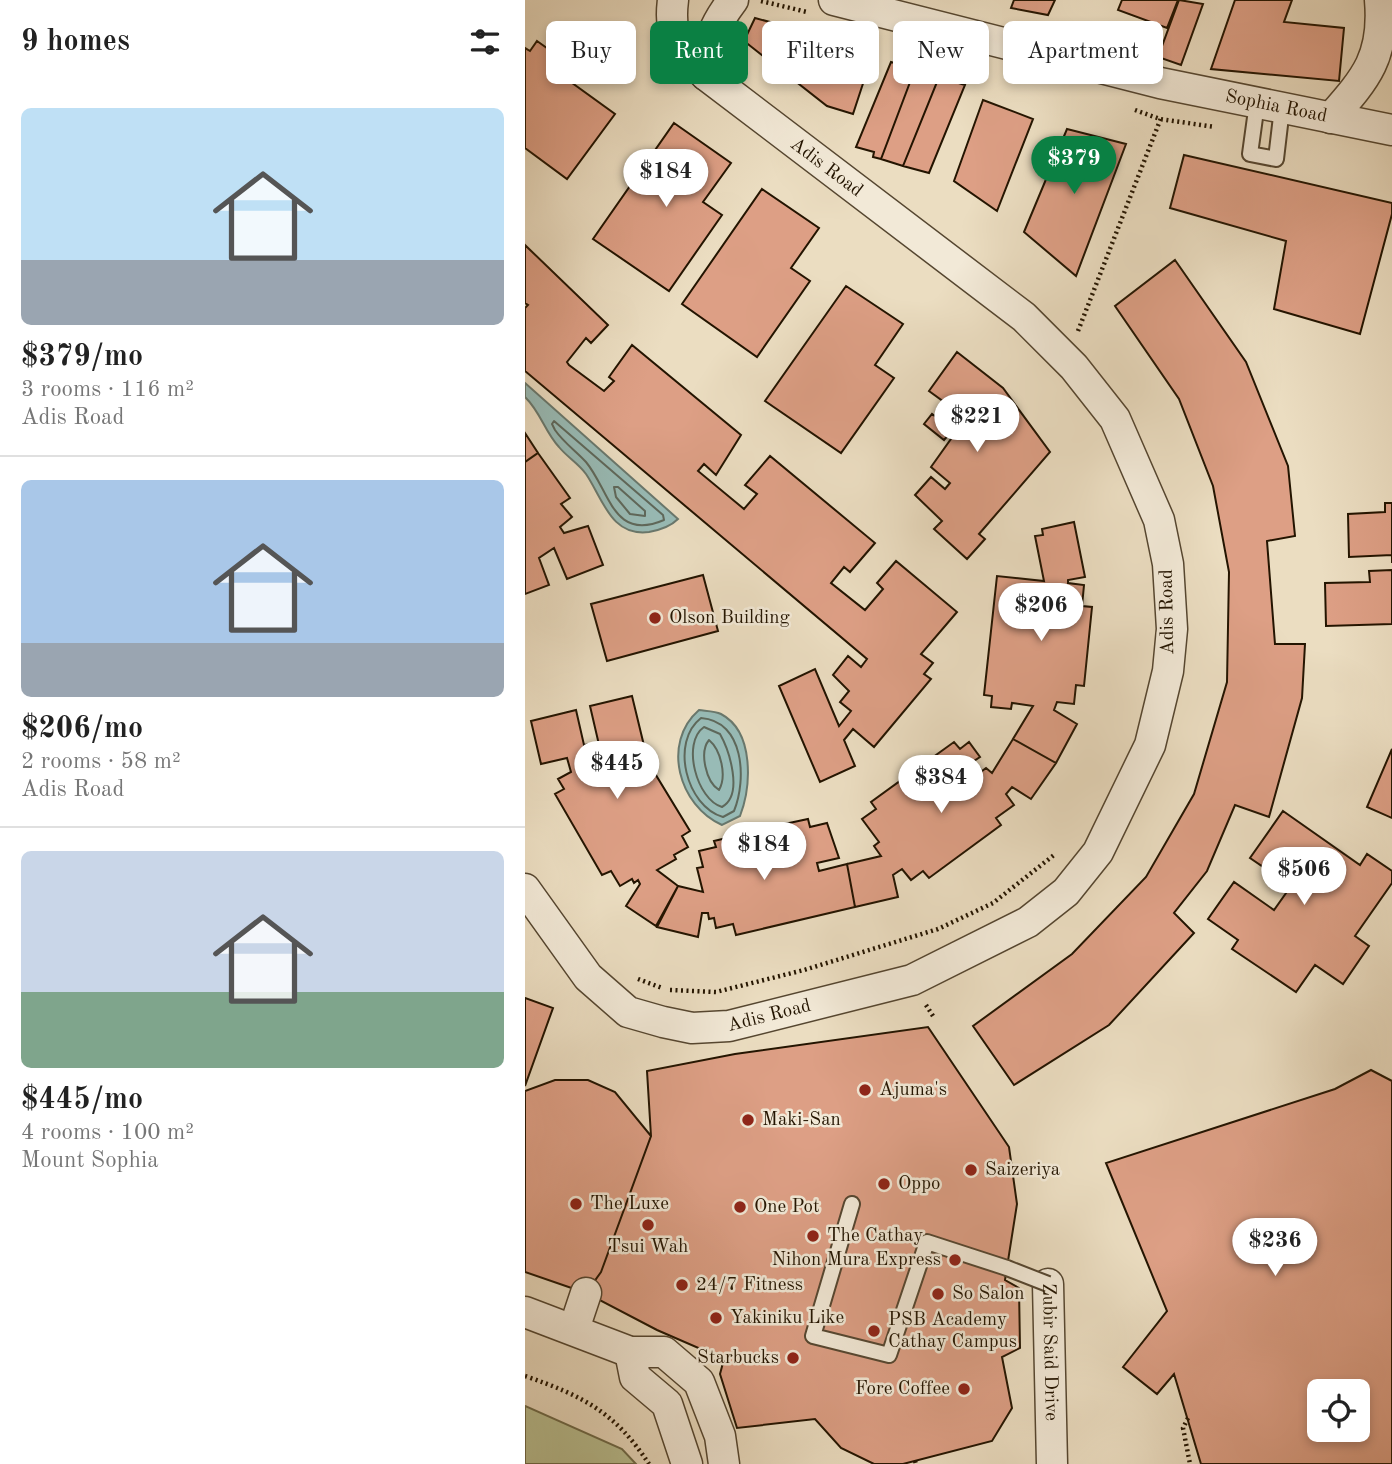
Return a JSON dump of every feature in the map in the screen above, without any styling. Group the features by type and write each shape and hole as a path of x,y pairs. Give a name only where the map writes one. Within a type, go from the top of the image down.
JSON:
{"street":[{"name":"Adis Road","path":"673,0 674,21"},
{"path":"1331,118 1367,78 1378,44 1380,0"},
{"path":"718,21 743,1"},
{"name":"Sophia Road","path":"824,7 1180,87 1392,130"},
{"name":"Adis Road","path":"525,889 588,977 628,1012 663,1022 692,1028 729,1026 912,980 1028,922 1066,892 1098,852 1150,745 1168,671 1172,629 1168,564 1159,520 1115,419 1074,367 1024,317 718,84"},
{"name":"Zubir Said Drive","path":"1048,1284 1052,1464"},
{"path":"574,1329 586,1293"},
{"path":"525,1312 630,1352 664,1352 699,1382 720,1436 724,1464"},
{"path":"630,1352 635,1377 667,1404 687,1464"}],"lane":[{"path":"1269,106 1276,159 1249,154 1252,133 1269,106"},
{"name":"Zubir Said Drive","path":"852,1204 814,1336 889,1356 927,1242 1048,1284"}],"path":[{"path":"743,1 824,7"},
{"path":"1074,367 1075,338 1160,119 1180,87"},
{"path":"1123,106 1160,119 1252,133"},
{"path":"630,975 668,990 716,992 804,970 938,929 993,903 1057,853"},
{"path":"525,1376 571,1392 615,1421 631,1436 649,1464"},
{"path":"1188,1418 1183,1428 1190,1464"}],"green space":[{"path":"525,1406 622,1449 636,1464 525,1464"}],"water":[{"path":"525,383 678,519 665,528 649,532 626,529 617,522 603,505 586,474 550,435 525,397"},
{"path":"699,710 719,713 732,722 745,747 748,776 744,804 740,816 722,825 707,816 695,804 680,773 678,756 681,739 687,724"}],"building":[{"path":"1014,0 1055,0 1048,15 1011,8"},
{"path":"1122,0 1178,0 1167,28 1163,27 1163,21 1148,21 1118,10"},
{"path":"1179,0 1203,4 1181,65 1163,59 1163,43"},
{"path":"1235,0 1292,0 1284,22 1344,28 1339,81 1211,69"},
{"path":"755,18 766,21 762,21 762,55 748,44 748,33"},
{"path":"537,41 546,47 546,84 574,84 615,114 567,179 525,148 525,48 530,51"},
{"path":"893,63 893,84 909,84 881,159 873,157 874,152 856,147"},
{"path":"799,84 863,84 853,114 827,106"},
{"path":"909,84 936,84 903,166 881,159"},
{"path":"936,84 965,85 929,173 903,166"},
{"path":"983,100 1033,119 997,211 954,181"},
{"path":"674,123 731,163 703,202 722,215 669,291 593,239"},
{"path":"1067,129 1126,144 1076,276 1024,232"},
{"path":"1184,155 1392,203 1392,214 1360,334 1274,309 1286,241 1170,208"},
{"path":"762,189 819,228 791,268 810,281 757,357 682,304"},
{"path":"525,245 608,325 591,343 586,338 567,362 569,365 604,391 614,381 609,377 632,345 741,435 716,475 704,464 698,471 744,509 757,494 745,485 770,456 875,543 850,572 844,567 831,583 865,610 883,589 877,583 896,561 957,612 921,654 933,663 924,674 931,679 874,747 853,729 844,740 855,766 820,782 779,686 815,669 839,726 851,711 840,702 849,691 833,675 848,656 861,667 867,659 525,371 525,308 528,305 525,303"},
{"path":"1175,260 1246,362 1288,466 1295,536 1267,541 1275,644 1305,644 1302,698 1269,817 1235,805 1207,871 1174,913 1194,933 1109,1025 1014,1085 973,1026 1072,954 1146,877 1194,794 1227,682 1229,572 1213,486 1179,399 1115,306"},
{"path":"846,286 903,324 875,365 894,378 841,453 765,401"},
{"path":"957,352 1003,388 1050,452 979,534 985,539 967,559 934,529 942,521 915,495 931,477 945,489 950,483 931,467 953,436 950,433 944,440 924,424 932,414 940,420 947,412 940,407 944,402 929,391"},
{"path":"525,433 538,453 525,462"},
{"path":"538,453 570,498 561,504 572,517 560,527 564,533 588,526 603,565 567,579 554,548 539,558 549,585 525,594 525,462"},
{"path":"1385,503 1392,503 1392,555 1349,557 1348,514 1385,512"},
{"path":"1074,522 1085,577 1068,580 1068,583 1084,585 1082,606 1092,607 1084,686 1076,685 1074,704 1057,702 1054,710 1077,724 1056,763 1013,739 1033,706 1012,703 1011,709 991,707 992,696 984,695 997,576 1044,581 1035,536 1043,535 1042,529"},
{"path":"1392,570 1392,624 1326,626 1325,583 1370,582 1369,571"},
{"name":"Olson Building","path":"703,575 718,631 607,661 591,604"},
{"path":"632,696 648,762 690,831 682,836 688,847 674,855 676,859 657,870 678,886 656,926 626,906 640,884 638,880 634,883 632,879 620,886 611,871 602,875 555,794 564,789 558,779 571,772 567,758 541,764 531,721 576,710 584,745 591,744 593,751 600,749 590,706"},
{"path":"1013,739 1056,763 1031,799 1012,787 1006,794 1014,805 996,818 1001,825 929,878 923,871 911,880 902,869 893,875 898,897 855,907 847,864 881,856 874,846 879,842 862,819 876,809 871,802 900,781 903,785 921,772 918,768 954,742 960,749 969,742 980,757 974,761 982,771 986,768 992,773"},
{"path":"1392,749 1392,818 1367,807"},
{"path":"1283,811 1360,865 1367,854 1392,871 1392,883 1355,936 1369,946 1343,984 1315,965 1296,992 1232,949 1238,940 1208,919 1234,882 1274,910 1291,886 1250,858"},
{"path":"808,819 810,827 827,823 839,858 817,863 819,871 847,864 855,907 736,935 733,924 716,928 714,918 709,919 708,913 702,913 698,937 657,927 678,886 703,892 697,868 703,867 699,851 716,847 714,841 756,831 757,836 776,831 775,826"},
{"path":"525,998 553,1008 525,1086"},
{"name":"The Cathay","path":"928,1027 1009,1147 1017,1204 1005,1280 1019,1288 1020,1348 1002,1357 1012,1408 992,1441 903,1464 874,1464 841,1448 815,1419 737,1428 720,1374 724,1359 657,1330 586,1293 601,1272 651,1136 647,1071 735,1054"},
{"path":"1371,1070 1392,1081 1392,1464 1201,1464 1174,1374 1157,1394 1123,1367 1167,1311 1106,1163 1335,1089"},
{"name":"The Luxe","path":"555,1080 588,1080 615,1092 651,1136 601,1272 586,1293 525,1272 525,1091"}],"place":[{"name":"Olson Building","path":"655,618"},
{"name":"Ajuma's","path":"865,1090"},
{"name":"Maki-San","path":"748,1120"},
{"name":"Saizeriya","path":"971,1170"},
{"name":"Oppo","path":"884,1184"},
{"name":"The Luxe","path":"576,1204"},
{"name":"One Pot","path":"740,1207"},
{"name":"Tsui Wah","path":"648,1225"},
{"name":"The Cathay","path":"813,1236"},
{"name":"Nihon Mura Express","path":"955,1260"},
{"name":"24/7 Fitness","path":"682,1285"},
{"name":"So Salon","path":"938,1294"},
{"name":"Yakiniku Like","path":"716,1318"},
{"name":"PSB Academy Cathay Campus","path":"874,1331"},
{"name":"Starbucks","path":"793,1358"},
{"name":"Fore Coffee","path":"964,1389"}]}
